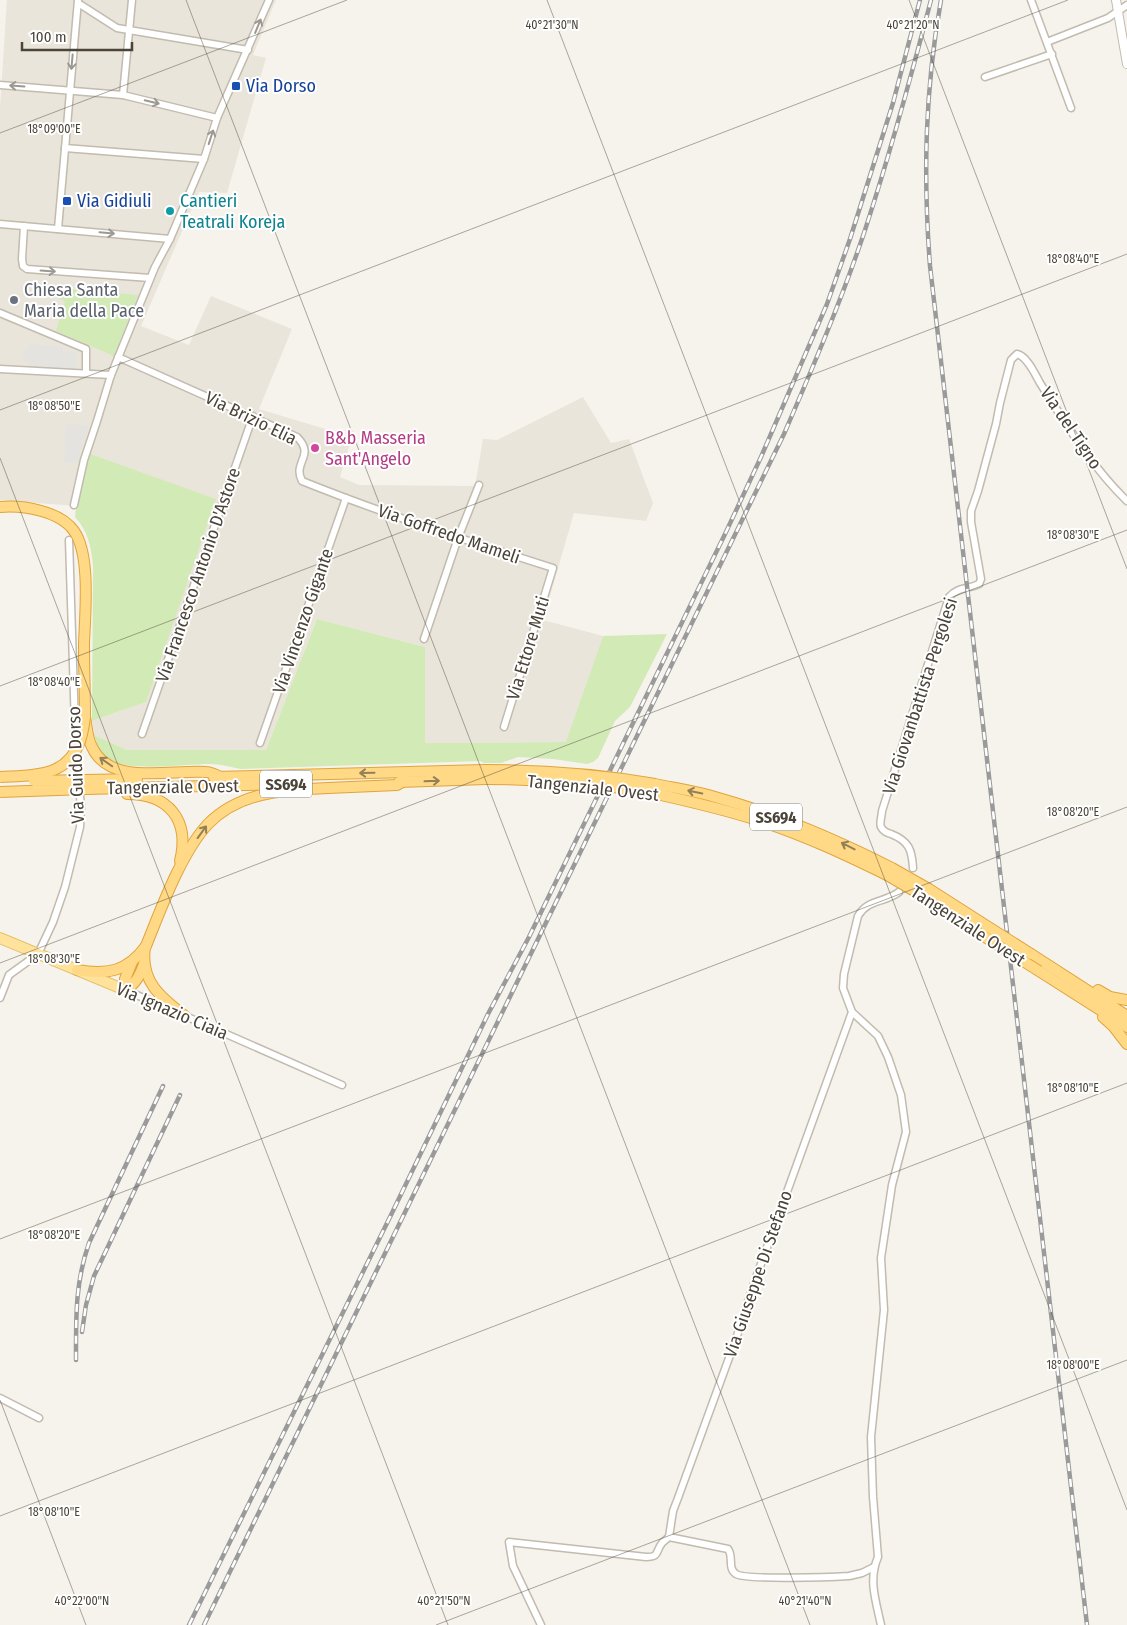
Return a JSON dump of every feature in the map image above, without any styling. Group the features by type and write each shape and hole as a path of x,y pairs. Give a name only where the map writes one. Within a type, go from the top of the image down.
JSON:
{"highway":[{"path":"0,507 19,508 54,515 74,530 80,541 85,577 85,717 88,738 92,749 99,757 116,769 126,772 208,772 221,777"},
{"path":"0,778 40,775 51,772 61,766 75,752 81,740 85,717"},
{"name":"Tangenziale Ovest","path":"0,792 86,788 404,781 486,775 523,770 578,773 653,788 714,796 766,813 839,841 926,893 979,921 1031,954 1052,980 1127,1027"},
{"name":"Tangenziale Ovest","path":"0,782 86,788 221,777 486,775"},
{"path":"146,946 133,960 126,972 124,979 125,990 138,979 144,963 146,946 177,874 190,851 208,824 234,805 248,798 290,790 396,785 404,781"},
{"path":"86,788 150,796 171,809 184,836 184,847 177,874"},
{"name":"Tangenziale Ovest","path":"926,893 977,932 1127,1016"},
{"path":"77,970 95,973 105,972 119,969 133,960"},
{"path":"144,963 149,980 158,994 185,1016"},
{"path":"1039,966 1050,963 1110,997 1127,1000"},
{"path":"1052,980 1056,985 1108,1021 1127,1044"}],"main road":[{"name":"Via Ignazio Ciaia","path":"0,938 125,990"}],"street":[{"path":"123,95 132,0"},
{"path":"74,505 84,460 98,421 111,375 155,266 170,238 204,159 217,118 269,0"},
{"path":"1031,0 1071,108"},
{"path":"1116,0 1126,48 1127,64"},
{"path":"58,228 78,1 117,28 248,50"},
{"path":"1047,42 1108,18 1127,5"},
{"path":"986,77 1052,54"},
{"path":"0,85 69,89 123,95 217,118"},
{"path":"65,148 204,159"},
{"path":"0,224 170,238"},
{"path":"24,226 22,259 23,266 28,270 150,278"},
{"path":"0,313 86,349 86,373"},
{"name":"Via del Tigno","path":"1017,354 1021,355 1029,366 1106,479 1127,501"},
{"name":"Via Giovanbattista Pergolesi","path":"912,868 912,855 909,847 904,841 882,828 882,811 949,597 954,591 979,584 981,579 971,522 971,511 996,424 1011,360 1017,354"},
{"name":"Via Brizio Elia","path":"118,357 254,416 297,437 303,443 305,452 298,474 302,481 346,498"},
{"path":"0,369 111,375"},
{"name":"Via Francesco Antonio D'Astore","path":"142,734 254,416"},
{"path":"424,639 458,538 479,485"},
{"name":"Via Goffredo Mameli","path":"346,498 458,538 553,568"},
{"name":"Via Vincenzo Gigante","path":"260,743 346,498"},
{"name":"Via Guido Dorso","path":"38,954 53,922 65,887 80,827 81,806 76,758 69,540"},
{"name":"Via Ettore Muti","path":"504,727 553,568"},
{"path":"881,1625 872,1580 874,1566 878,1557 872,1497 871,1436 884,1310 881,1258 892,1185 906,1132 901,1095 882,1044 878,1036 852,1012 843,988 844,974 858,916 863,908 892,897 899,892"},
{"path":"0,998 9,975 38,954"},
{"name":"Via Ignazio Ciaia","path":"125,990 342,1085"},
{"name":"Via Giuseppe Di Stefano","path":"669,1537 673,1511 734,1346 753,1286 852,1012"},
{"path":"0,1398 39,1418"},
{"path":"540,1625 513,1566 509,1542 646,1558 658,1554 661,1544 669,1537 728,1550 731,1568 734,1573 740,1576 849,1576 862,1573 874,1566"}],"shaded area":[{"path":"7,0 276,0 253,55 266,58 227,193 199,192 141,326 189,345 211,296 292,329 259,409 352,437 340,477 359,485 475,486 483,439 497,440 583,397 611,443 629,439 653,503 646,521 574,513 543,620 603,636 567,742 425,743 425,647 317,619 266,750 127,750 94,735 92,721 146,702 90,455 76,506 0,500 0,107"},
{"path":"29,344 63,346 63,351 77,352 75,369 27,367 28,362 23,361 23,350 28,350"},
{"path":"66,424 89,425 77,463 64,463"}],"green space":[{"path":"59,288 138,295 114,356 56,331 65,301 55,297"},
{"path":"90,454 216,499 146,702 92,721 93,565 88,539 75,517 76,506"},
{"path":"317,619 425,647 425,743 566,742 603,636 667,634 630,707 615,721 598,758 587,764 553,759 518,757 501,763 484,763 480,761 241,769 210,764 156,767 116,763 107,758 101,751 94,735 127,750 266,750"}],"railway":[{"path":"189,1625 488,1014 529,937 761,457 827,304 850,239 893,103 920,0"},
{"path":"204,1625 784,434 837,307 865,230 900,115 931,0"},
{"path":"941,0 932,67 927,132 926,165 930,266 1087,1625"},
{"path":"76,1360 76,1315 84,1258 89,1243 163,1086"},
{"path":"82,1332 86,1305 94,1276 180,1095"}],"place":[{"name":"Via Dorso","path":"236,86"},
{"name":"Via Gidiuli","path":"67,201"},
{"name":"Cantieri Teatrali Koreja","path":"170,211"},
{"name":"Chiesa Santa Maria della Pace","path":"14,300"},
{"name":"B&b Masseria Sant'Angelo","path":"315,448"}]}
